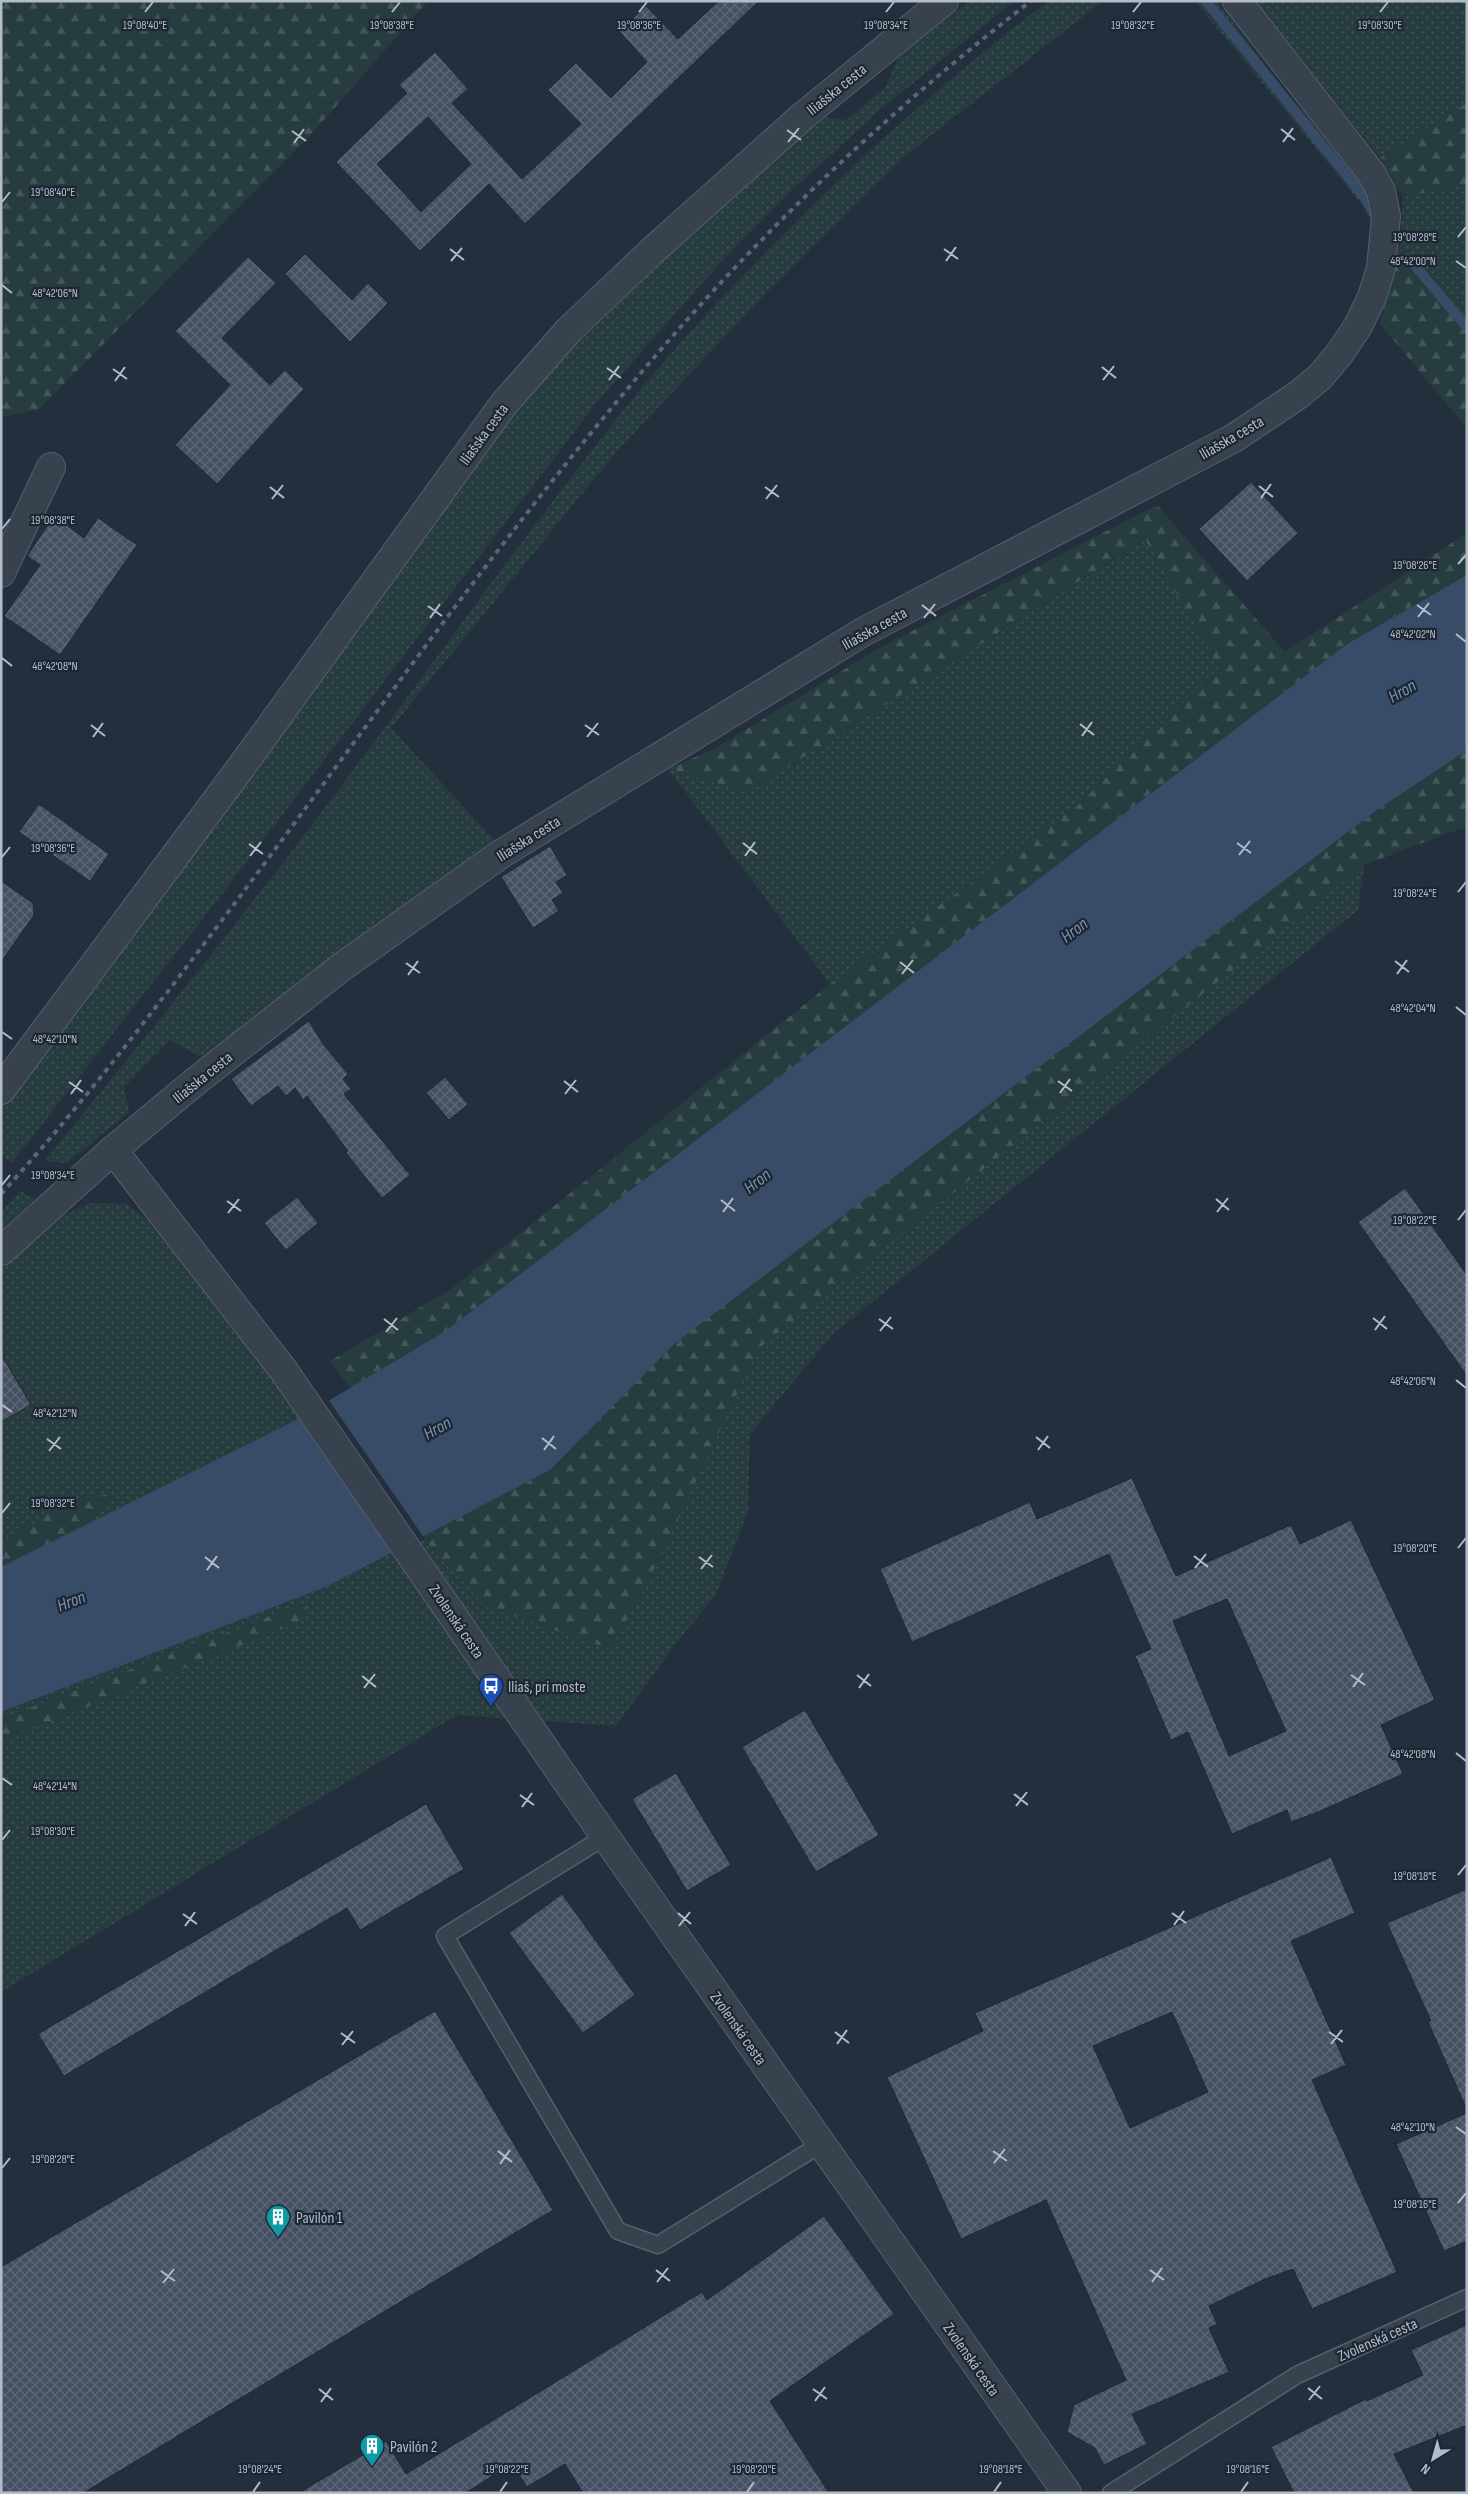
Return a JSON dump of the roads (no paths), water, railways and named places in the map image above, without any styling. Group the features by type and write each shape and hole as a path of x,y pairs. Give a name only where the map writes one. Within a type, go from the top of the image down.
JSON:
{"street":[{"name":"Iliašska cesta","path":"1,1090 239,770 503,405 569,330 651,252 803,116 944,1"},
{"name":"Iliašska cesta","path":"1,1250 113,1150 196,1081 343,966 501,854 863,632 1234,438 1320,377 1340,353 1358,326 1372,297 1382,268 1386,216 1380,191 1371,173 1237,1"},
{"path":"1,572 51,468"},
{"name":"Zvolenská cesta","path":"113,1150 284,1370 606,1836 1067,2493"}],"lane":[{"path":"606,1836 445,1936 618,2231 658,2245 821,2144"},
{"name":"Zvolenská cesta","path":"1111,2493 1297,2375 1467,2298"}],"water":[{"name":"Hron","path":"1467,575 1467,750 1377,810 674,1344 550,1470 328,1586 1,1712 1,1567 298,1419 447,1330 1347,644"}],"waterway":[{"path":"1206,1 1365,198 1373,213"},
{"path":"1410,260 1467,327"}],"railway":[{"path":"1,1194 92,1088 150,1014 487,564 646,367 735,268 829,174 928,85 1031,1"}],"place":[{"name":"Iliaš, pri moste","path":"491,1707"},
{"name":"Pavilón 1","path":"278,2238"},
{"name":"Pavilón 2","path":"372,2467"}]}
